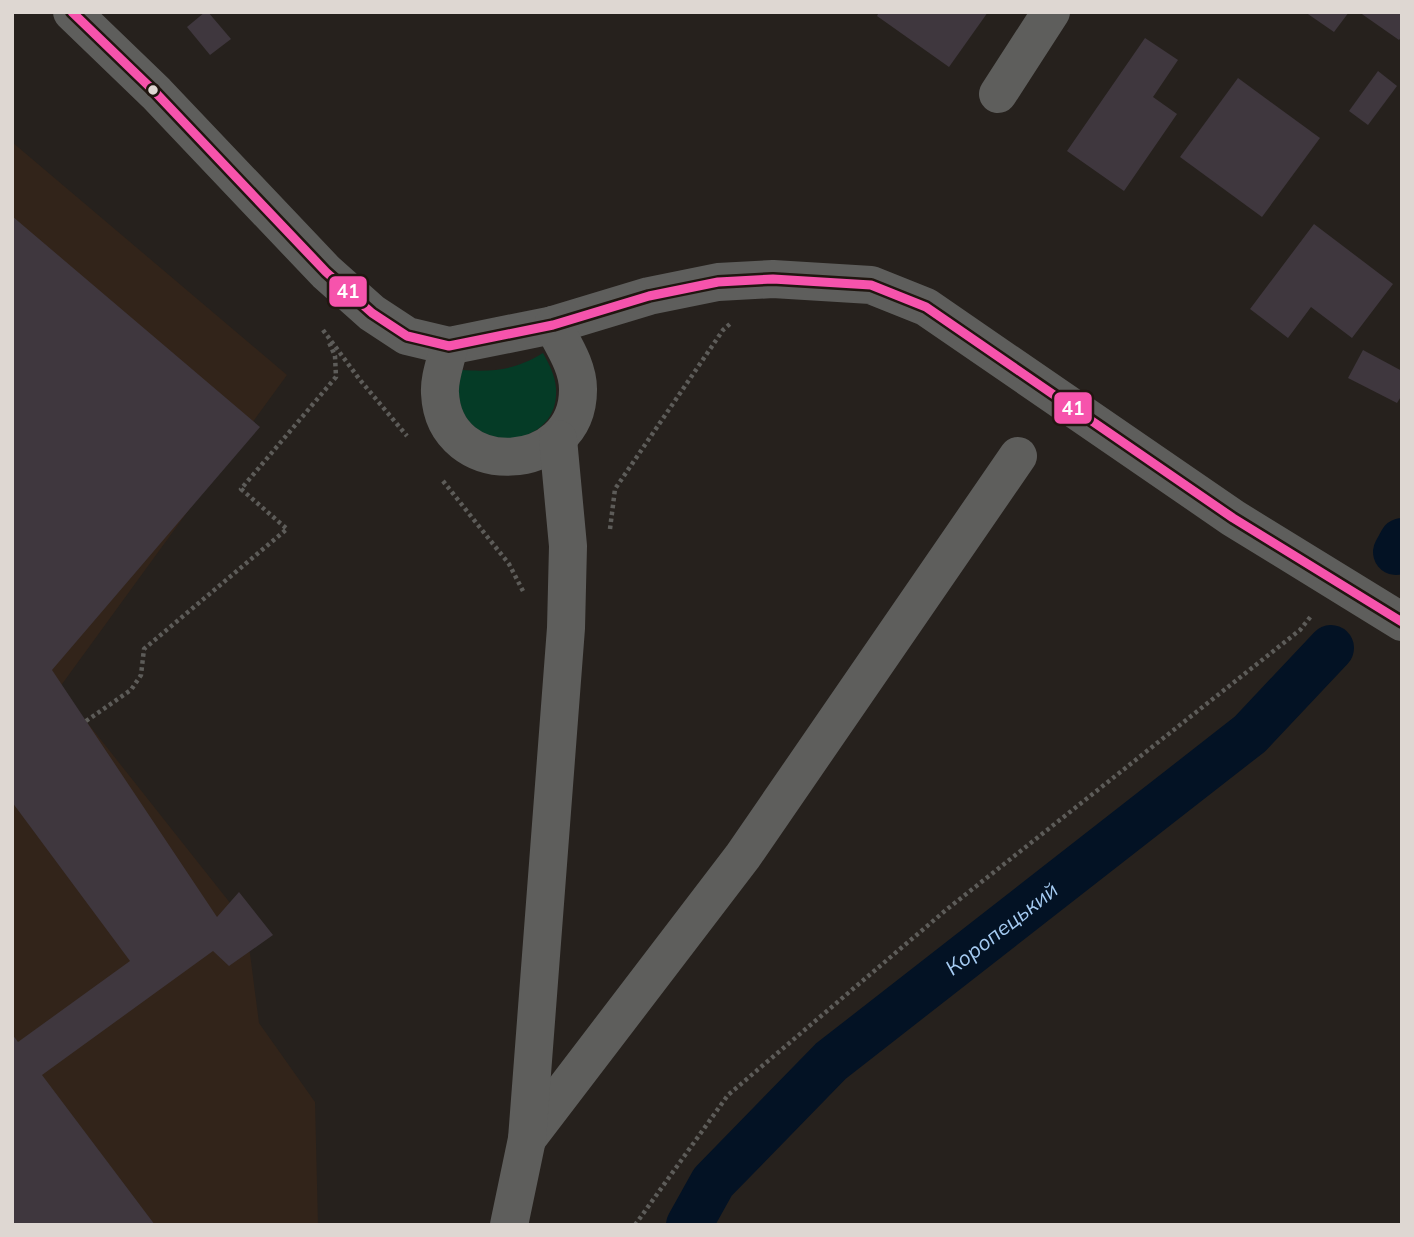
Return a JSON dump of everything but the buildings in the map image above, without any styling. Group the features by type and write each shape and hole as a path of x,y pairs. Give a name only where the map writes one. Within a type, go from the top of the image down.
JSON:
{"street":[{"path":"72,12 156,93 327,272 372,313 408,336 449,346 553,325 649,296 718,282 773,279 871,285 926,307 1233,518 1402,622"},
{"path":"998,94 1051,12"},
{"path":"449,346 440,393 444,413 453,431 467,445 484,454 504,459 524,457 558,439 577,406 575,368 553,325"},
{"path":"509,1225 527,1139 566,628 568,546 558,439"},
{"path":"527,1139 743,856 1018,456"},
{"path":"524,457 568,546"}],"path":[{"path":"610,530 615,489 723,330 739,317"},
{"path":"315,320 409,439"},
{"path":"86,721 131,690 141,675 144,649 287,529 241,489 335,377 335,356 323,330"},
{"path":"442,478 509,564 525,595"},
{"path":"635,1225 728,1095 946,910 1300,630 1314,613 1303,605"}],"shaded area":[{"path":"12,142 287,375 57,691 86,721 246,923 259,1023 315,1102 318,1225 12,1225"}],"green space":[{"path":"543,353 556,388 552,411 540,427 522,436 502,438 483,432 467,419 459,398 462,370 504,369"}],"waterway":[{"name":"Коропецький","path":"1396,552 1402,541"},
{"name":"Коропецький","path":"689,1225 713,1182 831,1061 1250,734 1331,648"}],"transit line":[{"name":"41","path":"72,12 156,93 326,272 372,313 407,336 449,346 553,325 649,296 718,282 773,279 871,285 926,307 1233,518 1402,622"}]}
